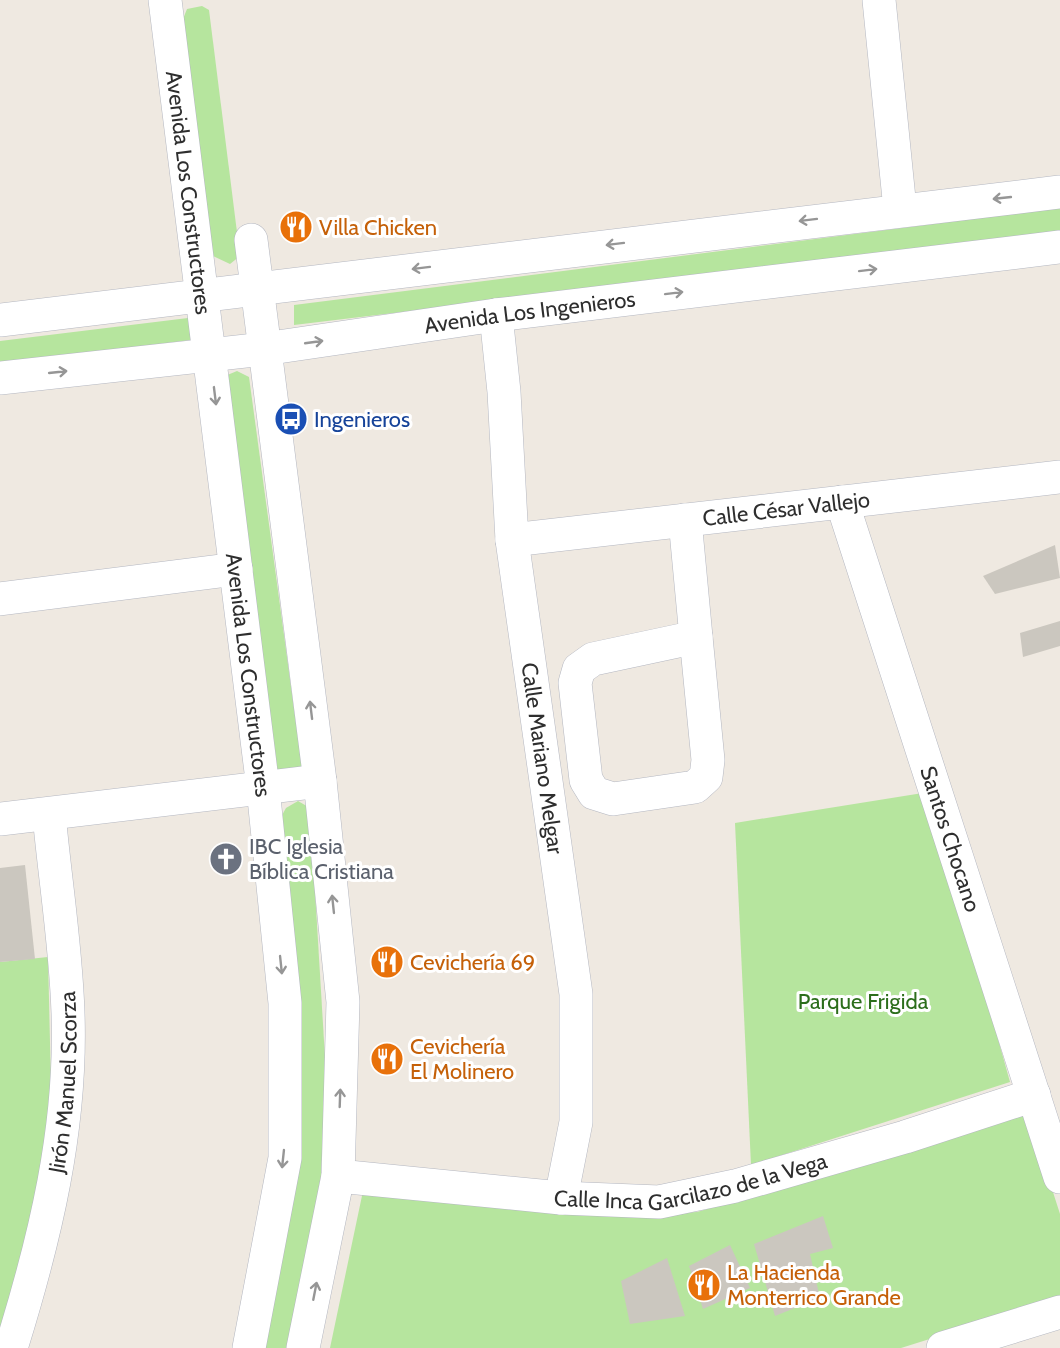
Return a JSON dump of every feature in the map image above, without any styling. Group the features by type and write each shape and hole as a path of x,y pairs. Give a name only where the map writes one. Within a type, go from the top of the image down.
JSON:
{"street":[{"name":"Avenida Los Constructores","path":"165,0 263,788 285,1003 285,1158 249,1348"},
{"path":"879,0 900,209"},
{"path":"0,320 900,209 1060,192"},
{"path":"251,240 320,781 343,1002 338,1176 303,1348"},
{"name":"Avenida Los Ingenieros","path":"0,378 264,349 496,315 1060,247"},
{"name":"Calle Mariano Melgar","path":"496,315 504,392 512,540 576,994 576,1122 561,1198"},
{"name":"Calle César Vallejo","path":"512,540 1060,477"},
{"name":"Santos Chocano","path":"842,502 1060,1177"},
{"path":"685,520 708,760 706,777 695,787 614,798 594,793 586,780 575,683 579,669 593,659 696,637"},
{"path":"0,599 236,569"},
{"path":"0,819 320,781"},
{"name":"Jirón Manuel Scorza","path":"11,1348 35,1269 58,1163 68,1081 68,1012 49,814"},
{"name":"Calle Inca Garcilazo de la Vega","path":"338,1176 561,1198 659,1202 724,1188 905,1137 1034,1095"},
{"path":"943,1348 1060,1312"}],"green space":[{"path":"202,6 209,10 240,256 230,264 213,256 183,19 187,9"},
{"path":"1060,208 1060,233 294,325 294,305"},
{"path":"188,318 191,340 0,364 0,341"},
{"path":"237,371 249,377 303,775 276,776 225,376"},
{"name":"Parque Frigida","path":"929,792 1010,1082 751,1165 735,823"},
{"path":"298,801 310,808 326,1074 321,1176 288,1348 263,1348 281,817 286,808"},
{"path":"48,957 51,1085 45,1166 0,1343 0,962"},
{"path":"1028,1114 1060,1214 1060,1298 901,1348 330,1348 363,1191 647,1215 697,1212"}],"building":[{"path":"1055,545 1060,578 995,594 983,576"},
{"path":"1060,621 1060,646 1023,657 1020,633"},
{"path":"25,865 35,959 0,962 0,868"},
{"path":"823,1216 833,1248 810,1254 820,1298 775,1316 754,1244"},
{"path":"730,1245 750,1288 703,1309 689,1266"},
{"path":"667,1258 685,1316 630,1324 621,1281"}],"place":[{"name":"Villa Chicken","path":"296,227"},
{"name":"Ingenieros","path":"291,419"},
{"name":"IBC Iglesia Bíblica Cristiana","path":"226,859"},
{"name":"Cevichería 69","path":"387,962"},
{"name":"Cevichería El Molinero","path":"387,1059"},
{"name":"La Hacienda Monterrico Grande","path":"704,1285"}]}
